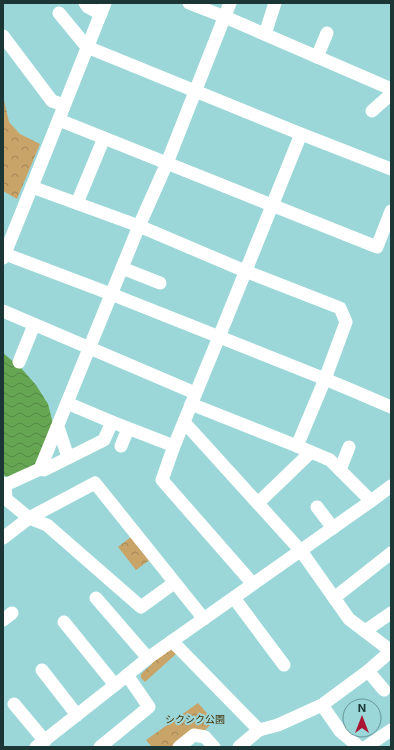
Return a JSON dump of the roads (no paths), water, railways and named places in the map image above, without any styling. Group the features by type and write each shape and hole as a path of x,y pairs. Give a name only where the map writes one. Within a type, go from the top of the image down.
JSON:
{"street":[{"path":"85,3 88,7 103,9 4,256 111,294 325,379 391,408"},
{"path":"189,3 389,88 391,91"},
{"path":"40,469 139,226 167,163 230,3"},
{"path":"265,34 275,3"},
{"path":"59,13 87,47 391,169"},
{"path":"317,57 327,33"},
{"path":"3,36 52,101 64,105"},
{"path":"372,111 391,94"},
{"path":"59,120 378,247 390,216"},
{"path":"253,584 162,480 193,398 301,134"},
{"path":"77,203 104,138"},
{"path":"32,187 139,226 245,271 340,308 346,322 325,379 297,446"},
{"path":"122,268 160,283"},
{"path":"3,311 89,348 193,398 330,460 371,501"},
{"path":"19,362 34,325"},
{"path":"66,403 128,429 174,446"},
{"path":"112,422 104,440 44,470 40,469 4,484 6,498 29,518 47,525 141,607 174,582"},
{"path":"184,422 301,551 349,619 391,651 368,671 322,706 278,725 259,730 239,747"},
{"path":"58,427 68,457"},
{"path":"121,446 128,429"},
{"path":"340,470 349,446"},
{"path":"258,503 312,452"},
{"path":"3,538 29,518 94,483 204,619"},
{"path":"14,704 40,744 148,658 390,489"},
{"path":"317,507 333,528"},
{"path":"334,598 391,552"},
{"path":"96,598 148,658"},
{"path":"234,598 284,665"},
{"path":"365,631 391,613"},
{"path":"64,622 115,685"},
{"path":"172,641 259,730"},
{"path":"42,670 77,715"},
{"path":"368,671 384,690"},
{"path":"100,747 149,707 127,675"},
{"path":"322,706 340,731 360,747"},
{"path":"366,747 391,730"},
{"path":"179,747 194,735 205,736 214,747"}],"water":[{"path":"3,353 21,368 36,385 48,404 53,424 34,467 18,475 10,477 3,475"}],"park label":[{"name":"シクシク公園","path":"195,719"}]}
